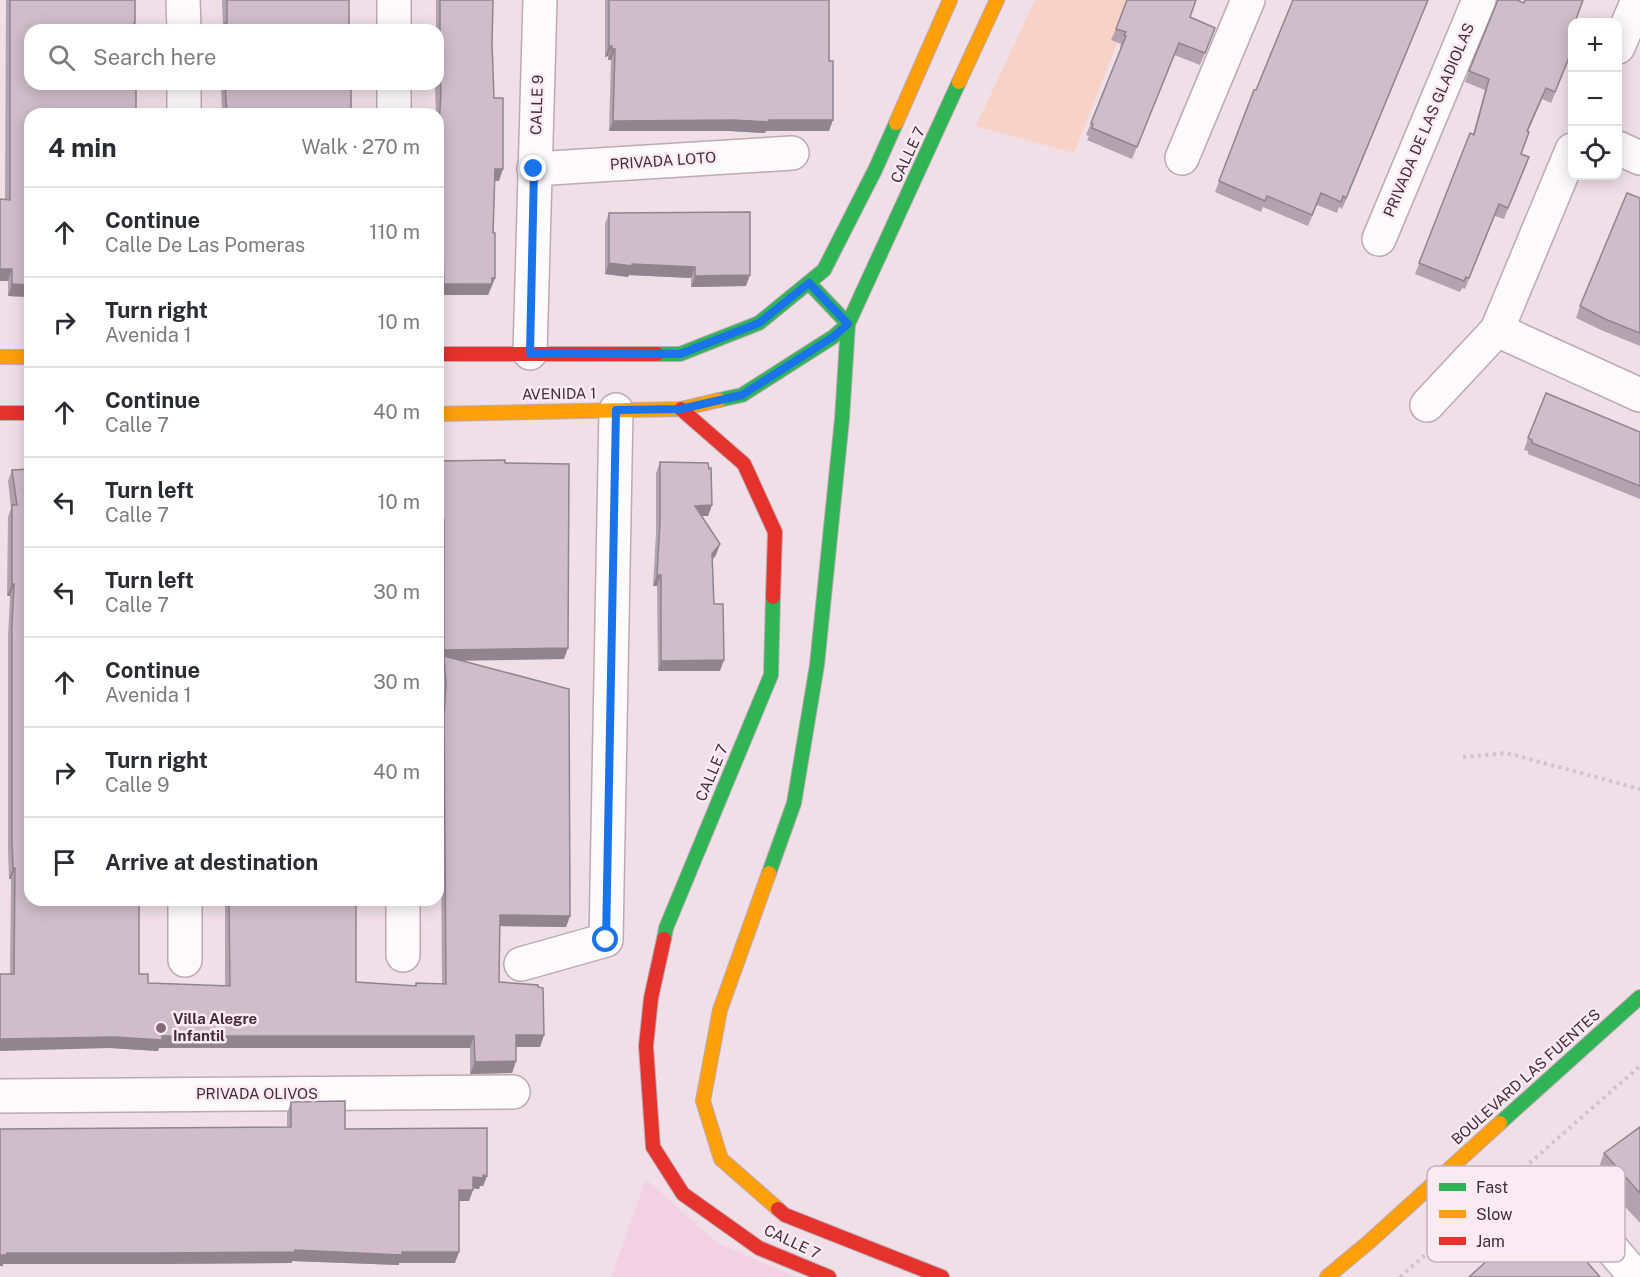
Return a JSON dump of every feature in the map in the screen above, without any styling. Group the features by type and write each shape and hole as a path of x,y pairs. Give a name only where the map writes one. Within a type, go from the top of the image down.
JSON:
{"street":[{"path":"183,0 184,24"},
{"path":"394,0 394,24"},
{"name":"CALLE 9","path":"530,353 540,0"},
{"name":"CALLE 7","path":"530,353 680,354 759,323 809,283 824,270 874,170 950,0"},
{"name":"CALLE 7","path":"942,1277 785,1215 721,1159 703,1101 720,1010 794,803 817,665 842,419 848,324 997,0"},
{"path":"1182,159 1248,0"},
{"name":"PRIVADA DE LAS GLADIOLAS","path":"1379,239 1479,0"},
{"path":"1622,35 1638,0"},
{"path":"184,90 184,108"},
{"path":"394,90 394,108"},
{"path":"1622,150 1640,158"},
{"name":"PRIVADA LOTO","path":"534,169 792,153"},
{"path":"1427,405 1497,330 1568,160"},
{"path":"809,283 848,324"},
{"name":"CALLE 7","path":"681,409 742,395 833,337 848,324"},
{"path":"1497,330 1640,395"},
{"path":"444,354 530,353"},
{"path":"0,357 24,357"},
{"name":"CALLE 7","path":"681,409 744,464 774,532 771,675 666,928 651,998 646,1046 653,1147 683,1194 759,1248 829,1277"},
{"name":"AVENIDA 1","path":"444,414 681,409"},
{"path":"521,964 606,940 616,410"},
{"path":"0,413 24,413"},
{"path":"185,906 185,960"},
{"path":"403,906 404,955"},
{"name":"BOULEVARD LAS FUENTES","path":"1453,1166 1640,997"},
{"name":"PRIVADA OLIVOS","path":"0,1096 513,1092"},
{"name":"BOULEVARD LAS FUENTES","path":"1327,1277 1427,1190"},
{"path":"1623,1262 1636,1277"}],"path":[{"path":"1463,757 1507,753 1640,789"},
{"path":"1526,1166 1640,1066"},
{"path":"1400,1277 1427,1253"}],"shaded area":[{"path":"1035,0 1134,0 1074,153 976,126"},
{"path":"646,1179 717,1243 796,1277 611,1277"}],"building":[{"path":"10,0 135,0 134,24 24,24 24,90 136,90 136,108 24,108 24,285 12,284 12,269 0,269 0,199 10,200"},
{"path":"227,0 349,0 349,24 225,24 227,23"},
{"path":"440,0 493,0 494,98 503,98 503,169 495,169 493,233 495,233 495,278 492,278 492,284 444,284 444,108 440,108 441,90 444,90 444,24 440,24"},
{"path":"609,0 829,0 829,61 833,61 833,120 613,121 615,49 609,46"},
{"path":"1127,0 1196,0 1190,17 1215,28 1205,53 1179,43 1137,147 1092,128 1091,123 1126,36 1124,35 1126,32 1116,29"},
{"path":"1293,0 1428,0 1346,198 1343,196 1341,202 1321,193 1312,215 1267,196 1265,201 1219,181 1254,90 1256,90"},
{"path":"1498,0 1517,0 1524,3 1525,0 1583,0 1576,18 1568,18 1568,60 1555,92 1546,88 1527,131 1529,132 1521,154 1529,157 1508,208 1499,204 1469,278 1466,277 1464,281 1419,263 1470,133 1474,135 1489,79 1469,71"},
{"path":"225,90 351,90 351,108 227,108"},
{"path":"1627,193 1640,198 1640,333 1580,306"},
{"path":"750,212 750,275 695,276 695,267 632,264 632,266 609,263 609,213"},
{"path":"1546,393 1640,432 1640,486 1532,443 1532,440 1528,438"},
{"path":"505,460 505,463 569,464 568,648 444,650 444,461"},
{"path":"660,462 708,463 709,469 711,468 712,505 695,506 720,544 712,554 714,604 723,604 724,660 661,661 661,575 657,575"},
{"path":"24,469 24,906 139,906 139,974 148,974 148,983 230,986 229,906 356,906 356,982 416,986 416,983 446,984 444,716 446,683 444,656 569,689 570,916 500,915 499,982 538,985 543,988 544,1035 516,1035 516,1061 475,1062 474,1036 162,1036 162,1040 115,1037 0,1039 0,974 14,974 12,505 17,505 12,470"},
{"path":"345,1101 345,1129 487,1128 487,1176 473,1177 473,1190 459,1190 459,1252 402,1252 402,1255 295,1250 295,1252 7,1253 0,1255 0,1129 291,1127 291,1102"},
{"path":"1640,1127 1640,1193 1625,1176 1625,1166 1616,1166 1604,1153"},
{"path":"1486,1262 1587,1262 1600,1277 1469,1277"}],"traffic: fast":[{"path":"719,400 742,395 833,337 848,324 959,82"},
{"path":"657,354 680,354 759,323 824,270 875,170 896,123"},
{"path":"769,873 794,803 817,665 842,419 848,324 809,283"},
{"path":"664,939 666,928 771,675 773,597"},
{"path":"1500,1123 1640,997"}],"traffic: slow":[{"path":"896,123 950,0"},
{"path":"959,82 997,0"},
{"path":"0,357 24,357"},
{"path":"444,414 681,409 719,400"},
{"path":"769,873 720,1010 703,1101 721,1159 778,1209"},
{"path":"1453,1166 1500,1123"},
{"path":"1327,1277 1427,1189"}],"traffic: jam":[{"path":"444,354 657,354"},
{"path":"681,409 744,464 775,532 773,597"},
{"path":"0,413 24,413"},
{"path":"664,939 651,998 646,1046 653,1147 683,1194 759,1248 829,1277"},
{"path":"778,1209 785,1215 942,1277"}],"place":[{"name":"Villa Alegre Infantil","path":"161,1028"}],"route":[{"path":"534,169 530,353 680,354 759,323 809,283 848,324 833,337 742,395 681,409 616,410 606,940"}]}
